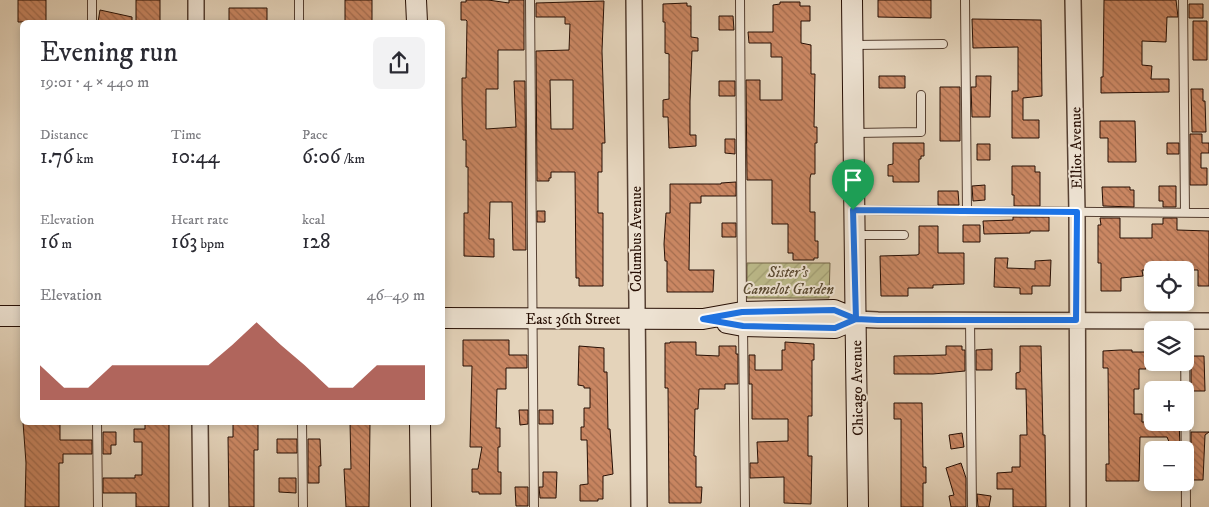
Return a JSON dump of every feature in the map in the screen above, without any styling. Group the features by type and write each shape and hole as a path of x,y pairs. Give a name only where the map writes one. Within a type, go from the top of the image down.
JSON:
{"street":[{"path":"196,0 196,20"},
{"path":"416,0 416,20"},
{"name":"Columbus Avenue","path":"634,0 639,507"},
{"name":"Chicago Avenue","path":"852,0 853,235 858,507"},
{"name":"Elliot Avenue","path":"1073,0 1077,212 1078,507"},
{"name":"East 36th Street","path":"445,318 743,319 834,310 856,319 878,320 1185,321"},
{"path":"0,316 20,316"},
{"name":"East 36th Street","path":"1194,321 1209,321"},
{"path":"200,425 201,507"},
{"path":"420,425 421,507"}],"lane":[{"path":"92,0 92,20"},
{"path":"299,0 299,20"},
{"path":"530,0 534,507"},
{"path":"740,0 745,507"},
{"path":"965,0 967,210"},
{"path":"1183,0 1185,213"},
{"path":"852,45 943,44"},
{"path":"853,133 921,132 921,95"},
{"path":"853,210 1209,213"},
{"path":"853,235 904,235"},
{"path":"970,320 972,507"},
{"path":"1185,371 1186,507"},
{"path":"97,425 98,507"},
{"path":"302,425 303,507"}],"green space":[{"name":"Sister's Camelot Garden","path":"747,263 830,263 829,298 747,298"}],"building":[{"path":"18,0 46,0 46,20 20,20 18,22"},
{"path":"136,0 160,0 160,20 136,20"},
{"path":"345,0 372,0 372,20 345,20"},
{"path":"466,0 488,0 509,3 509,0 524,0 524,50 498,50 498,89 486,89 486,129 516,127 514,81 525,81 526,250 513,250 512,202 490,202 489,239 494,239 494,257 464,256 464,213 468,213 468,167 466,167 466,140 463,140 462,78 466,78 467,21 461,20 461,2 466,2"},
{"path":"878,0 931,0 931,18 878,17"},
{"path":"1104,0 1176,0 1178,17 1167,17 1166,42 1142,41 1142,65 1152,66 1151,79 1169,79 1169,92 1101,93"},
{"path":"604,1 602,51 605,143 602,143 602,172 598,172 598,213 603,213 603,286 579,286 579,278 576,278 575,172 551,172 549,181 537,181 536,51 569,50 570,24 565,24 565,17 536,17 536,3","holes":["550,80 573,80 573,129 551,129"]},
{"path":"780,2 800,2 800,6 810,6 810,21 801,21 801,43 811,45 811,74 815,74 814,127 817,127 817,143 815,143 815,174 811,174 810,178 810,212 815,212 815,241 818,241 818,258 814,258 814,260 793,260 793,253 788,253 788,224 772,224 772,180 747,180 746,80 760,80 760,100 782,100 782,57 771,57 771,43 749,43 748,32 773,32 773,5 780,4"},
{"path":"687,3 687,6 691,6 691,37 698,38 698,51 692,51 690,101 690,135 696,135 696,146 669,148 668,117 663,117 663,100 669,99 669,54 665,53 663,4"},
{"path":"1189,4 1203,4 1203,18 1189,18"},
{"path":"229,8 267,8 267,20 229,20"},
{"path":"100,10 132,17 132,20 98,20"},
{"path":"719,16 733,16 734,30 719,30"},
{"path":"972,19 1041,20 1042,96 1023,98 1023,120 1039,120 1039,138 1012,138 1012,91 1018,91 1018,47 973,48"},
{"path":"1193,21 1207,21 1207,60 1193,60"},
{"path":"879,76 905,76 905,88 879,88"},
{"path":"976,76 991,76 990,117 972,117 971,87 976,87"},
{"path":"719,81 735,81 735,96 719,96"},
{"path":"940,87 960,87 960,141 940,141"},
{"path":"1191,89 1203,89 1206,132 1192,132"},
{"path":"1100,121 1135,121 1136,162 1108,162 1108,138 1100,138"},
{"path":"1190,134 1202,134 1202,143 1209,143 1209,153 1201,153 1201,168 1207,168 1207,185 1190,185"},
{"path":"725,139 735,139 735,154 725,153"},
{"path":"893,143 924,143 924,156 921,156 921,159 919,159 919,182 893,182 893,176 888,176 888,165 893,164"},
{"path":"1167,143 1179,143 1179,154 1167,154"},
{"path":"977,144 990,144 990,160 977,160"},
{"path":"1012,166 1035,166 1035,172 1040,172 1040,206 1014,206"},
{"path":"736,182 736,196 701,196 701,203 690,203 689,270 714,270 713,292 667,292 667,261 665,261 664,244 666,213 670,213 670,184 721,184"},
{"path":"985,185 985,200 973,201 972,186"},
{"path":"1159,186 1176,186 1176,207 1163,207 1163,201 1159,201"},
{"path":"1102,187 1130,187 1130,190 1134,190 1134,207 1103,206"},
{"path":"938,191 958,191 959,205 938,205"},
{"path":"537,211 545,211 545,222 537,222"},
{"path":"1013,217 1049,217 1049,231 984,234 983,221 1013,220"},
{"path":"1100,218 1120,218 1120,238 1152,238 1152,224 1163,224 1163,218 1177,218 1177,230 1209,231 1209,286 1198,286 1198,270 1194,270 1194,261 1144,261 1143,276 1121,278 1121,291 1101,291 1101,263 1098,263 1098,225 1101,225"},
{"path":"722,223 736,223 736,237 722,237"},
{"path":"963,225 980,225 980,242 963,242"},
{"path":"919,226 938,226 938,253 964,253 964,284 933,285 933,288 908,288 908,296 881,296 880,256 919,254"},
{"path":"995,258 1008,258 1007,268 1035,269 1035,261 1051,260 1050,286 1032,286 1032,294 1020,294 1020,288 994,287"},
{"path":"463,340 509,340 509,355 527,355 527,368 506,368 506,389 497,389 496,428 500,428 498,472 501,472 501,494 479,494 479,492 472,492 472,469 478,469 482,447 470,447 472,366 463,366"},
{"path":"696,342 696,355 719,356 719,346 736,346 736,354 738,354 738,384 725,384 725,389 699,389 698,409 695,409 694,456 696,456 696,487 702,487 701,503 669,503 668,388 665,388 665,343"},
{"path":"785,342 814,344 814,360 812,360 812,416 808,416 808,456 812,456 811,504 784,503 784,477 750,478 750,463 758,463 757,442 788,441 788,419 752,419 752,384 749,384 749,355 755,355 755,370 782,370 782,350 785,350"},
{"path":"579,346 604,348 604,372 607,372 608,429 610,429 613,474 603,476 603,499 598,499 598,501 580,501 580,485 588,484 587,440 581,440 581,427 584,427 584,408 590,408 590,388 578,385"},
{"path":"946,346 962,346 962,350 965,350 965,371 933,374 894,374 894,356 946,355"},
{"path":"1020,346 1041,346 1046,507 1013,507 1013,489 997,489 997,473 1012,472 1012,467 1020,467 1020,435 1027,435 1026,389 1016,389 1016,373 1020,372"},
{"path":"992,349 992,370 976,370 976,350"},
{"path":"1132,350 1132,352 1144,352 1144,369 1139,369 1139,389 1134,389 1134,414 1142,414 1144,431 1179,431 1180,441 1169,441 1167,437 1140,437 1139,481 1106,481 1106,464 1109,464 1108,368 1103,368 1103,351"},
{"path":"1194,356 1204,356 1205,391 1194,391 1194,381 1191,381 1191,371 1194,371"},
{"path":"894,403 922,403 923,467 926,467 926,483 923,483 923,507 901,507 901,419 894,419"},
{"path":"519,410 528,410 528,424 520,425"},
{"path":"539,410 553,410 553,424 539,424"},
{"path":"23,425 60,425 60,440 92,440 92,454 63,454 63,463 59,463 59,507 25,507 26,463"},
{"path":"145,425 169,425 169,507 136,507 136,493 103,493 103,478 135,478 135,475 142,475 142,442 134,442 134,429 145,429"},
{"path":"233,425 258,425 258,450 254,450 254,507 229,507 228,437 233,437"},
{"path":"350,425 370,425 369,507 346,507 344,469 351,469"},
{"path":"103,432 116,432 116,445 111,445 111,454 103,454"},
{"path":"1191,432 1209,432 1205,435 1203,480 1194,480 1194,441 1191,441"},
{"path":"962,433 964,447 951,449 949,435"},
{"path":"277,439 297,439 297,453 277,453"},
{"path":"308,439 320,439 321,466 319,466 319,483 308,483"},
{"path":"961,463 966,478 966,507 951,507 949,496 954,495 946,468"},
{"path":"543,472 557,472 556,498 540,498 539,487 543,487"},
{"path":"279,478 296,478 296,493 279,492"},
{"path":"515,487 528,487 528,506 516,506"},
{"path":"977,494 991,496 989,507 978,507"}],"route":[{"path":"853,210 856,319 834,310 742,312 703,319 743,326 835,328 856,319 1076,320 1077,212 853,210"}]}
